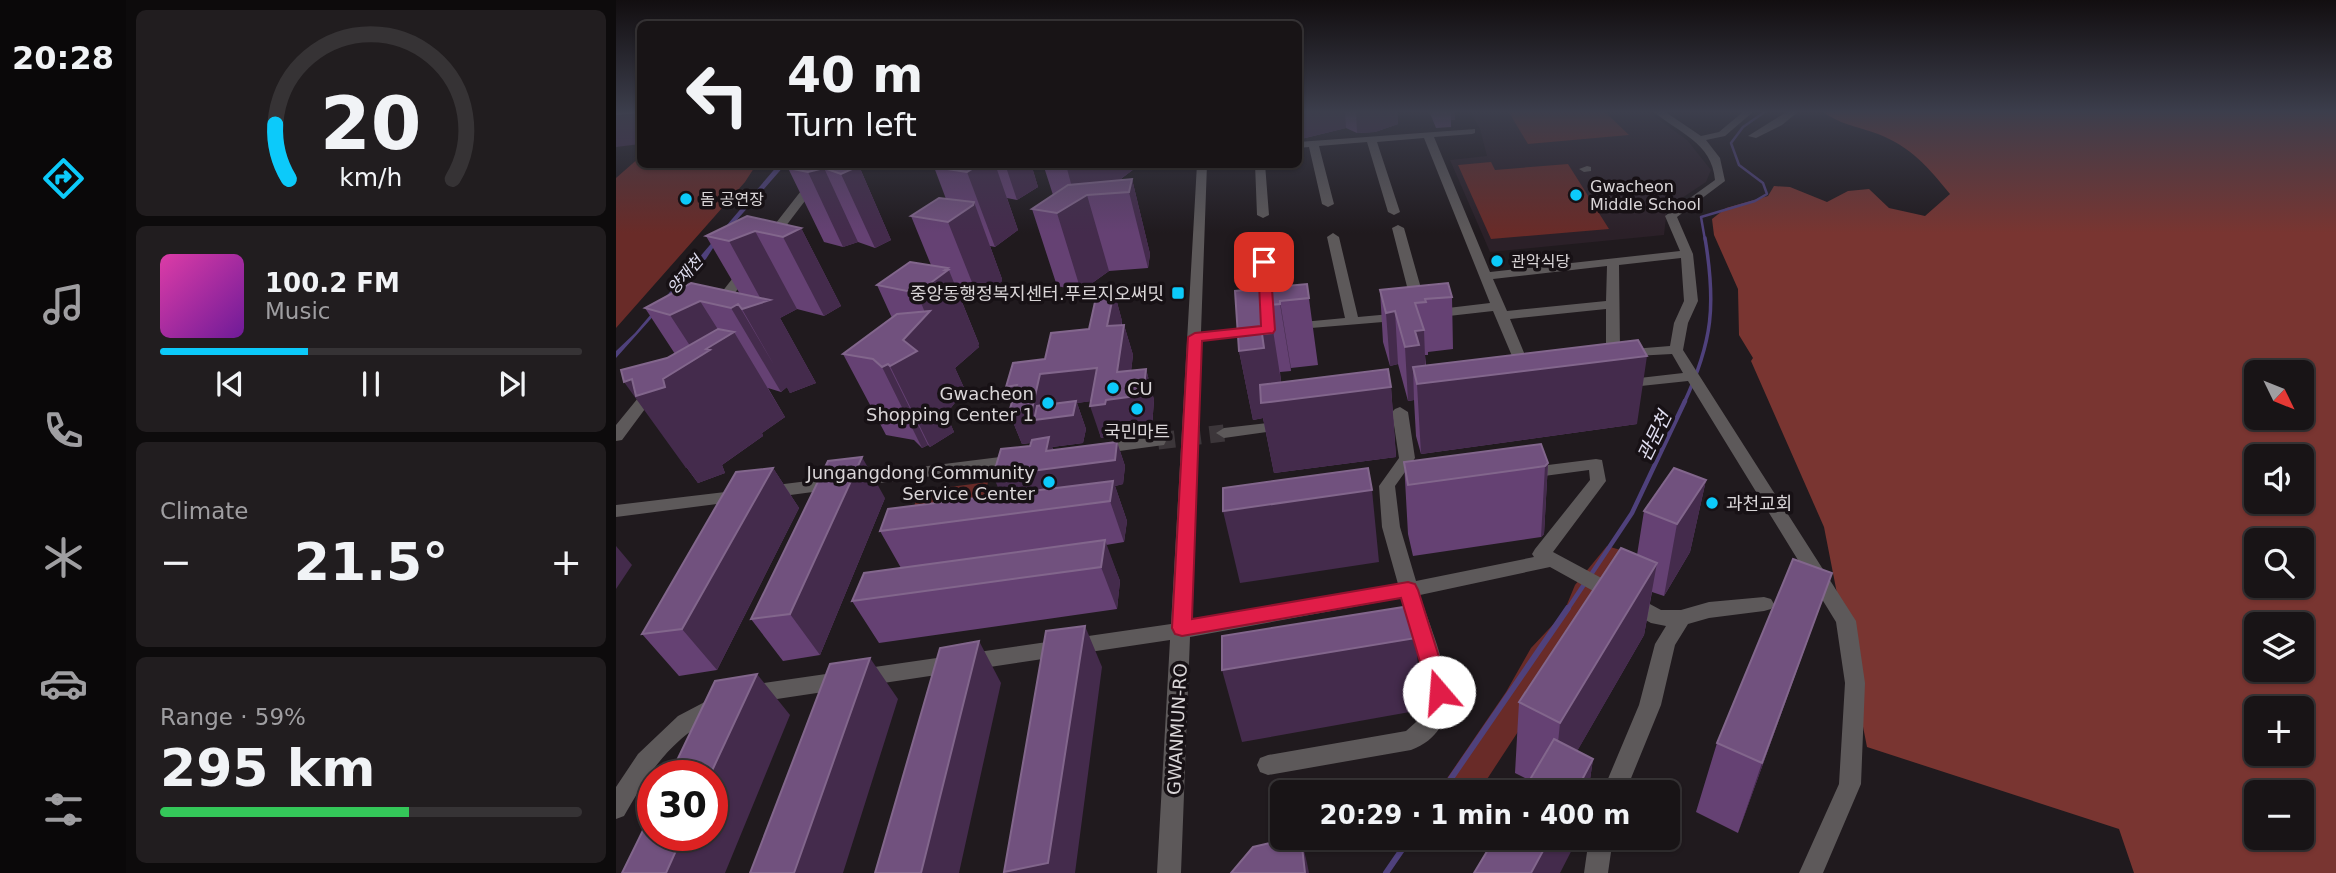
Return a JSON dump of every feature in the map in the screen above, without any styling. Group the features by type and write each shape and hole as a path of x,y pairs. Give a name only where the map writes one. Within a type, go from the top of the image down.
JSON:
{"street":[{"path":"1315,152 1328,204"},
{"path":"1375,152 1394,212"},
{"path":"1435,152 1500,311 1527,361 1530,384"},
{"path":"1710,152 1720,170 1720,181 1671,216 1687,254 1691,301 1681,323 1676,350 1846,621 1855,683 1850,784 1811,873"},
{"path":"710,316 825,168"},
{"name":"GWANMUN-RO","path":"1170,873 1202,168"},
{"path":"1260,168 1263,215"},
{"path":"1398,228 1422,315"},
{"path":"1334,237 1352,321"},
{"path":"1263,240 1274,329"},
{"path":"1485,276 1687,254"},
{"path":"1613,262 1613,354"},
{"path":"1195,337 1422,315 1614,304"},
{"path":"1587,356 1676,350"},
{"path":"1612,386 1692,377"},
{"path":"616,436 659,381"},
{"path":"1268,765 1410,740 1435,719 1439,692 1408,590 1381,486 1407,458 1400,412"},
{"path":"1224,433 1303,424"},
{"path":"1082,451 1158,441"},
{"path":"616,512 1032,458"},
{"path":"1518,473 1595,464 1598,481 1541,554 1658,618 1681,618 1709,610 1764,604"},
{"path":"616,808 637,771 666,739 695,717 729,700 751,694 1182,628 1408,590 1551,560"},
{"path":"1618,780 1650,705 1665,645 1681,618"},
{"path":"1596,873 1599,850"}],"shaded area":[{"name":"Gwacheon Middle School","path":"1486,152 1696,152 1711,170 1706,182 1667,208 1664,235 1490,252 1450,160 1487,156"},
{"path":"1909,152 2336,152 2336,873 2134,873 2119,829 1867,747 1824,527 1751,361 1753,358 1739,335 1738,289 1714,235 1712,219 1726,208 1768,196 1774,186 1790,187 1827,202 1848,191 1869,189 1889,208 1925,216 1950,194"},
{"path":"637,160 637,168 754,168 745,182 616,328 616,178"},
{"path":"1491,162 1495,170 1568,164 1609,229 1491,239 1458,165"},
{"path":"988,482 981,509 910,519 919,491"},
{"path":"1607,546 1634,554 1486,780 1446,780 1506,692 1531,648 1563,614 1575,585"}],"water":[{"name":"양재천","path":"775,168 782,168 715,245 706,259 616,358 616,351 635,333"}],"building":[{"path":"788,168 824,168 808,172"},
{"path":"824,168 854,168 841,174"},
{"path":"941,168 974,168 967,172"},
{"path":"1132,179 1129,192 1087,195 1057,213 1032,209 1068,185"},
{"path":"939,198 974,202 948,222 911,216"},
{"path":"747,216 801,228 783,237 755,231 729,241 706,236"},
{"path":"910,262 948,270 917,293 877,285"},
{"path":"691,283 770,300 742,309 738,304 731,308 700,301 670,315 645,308"},
{"path":"1448,283 1452,297 1425,299 1426,302 1415,303 1424,330 1415,331 1419,345 1405,347 1395,311 1386,313 1380,290"},
{"path":"1307,284 1309,298 1269,305 1272,333 1262,334 1264,348 1239,351 1235,291"},
{"path":"1114,291 1107,326 1124,325 1117,372 1146,369 1143,395 1106,400 1105,404 1090,406 1097,368 1040,374 1032,409 1009,412 1017,385 1006,387 1013,363 1045,359 1051,333 1089,329 1097,293"},
{"path":"930,311 903,340 917,351 890,366 888,364 882,367 873,359 843,354 897,314"},
{"path":"718,329 734,332 663,379 665,387 636,396 632,379 624,382 621,370 667,358"},
{"path":"1638,340 1647,356 1417,384 1413,367"},
{"path":"1388,369 1391,387 1261,403 1260,385"},
{"path":"1076,401 1073,415 1034,420 1037,406"},
{"path":"1049,437 1046,451 1117,442 1115,460 993,476 1001,449 1030,446 1032,440"},
{"path":"1541,444 1548,463 1545,466 1408,485 1404,462"},
{"path":"862,457 790,614 751,619 828,461"},
{"path":"773,468 682,629 642,634 736,472"},
{"path":"1368,468 1372,490 1223,511 1223,488"},
{"path":"1674,468 1706,480 1677,524 1644,511"},
{"path":"1113,481 1110,501 880,531 888,509"},
{"path":"1105,540 1101,567 852,601 864,573"},
{"path":"1621,548 1657,563 1560,723 1519,702"},
{"path":"1793,559 1832,573 1762,763 1717,743"},
{"path":"1410,606 1416,638 1222,670 1222,636"},
{"path":"1085,626 1048,863 1004,872 1046,631"},
{"path":"979,641 921,873 875,873 940,648"},
{"path":"870,658 794,873 750,873 830,664"},
{"path":"757,674 717,760 677,760 715,681"},
{"path":"1554,739 1593,759 1582,780 1530,780"},
{"path":"637,843 637,851 676,851 666,873 622,873"},
{"path":"1270,843 1270,850 1302,850 1305,873 1231,873 1253,847"},
{"path":"1488,850 1543,850 1531,873 1474,873"}],"waterway":[{"name":"관문천","path":"1705,240 1701,217 1755,201 1767,194 1763,183 1739,165 1734,152"},
{"name":"관문천","path":"1684,403 1701,360 1710,322 1710,283 1705,238"},
{"name":"관문천","path":"1590,576 1632,513 1685,401"},
{"name":"관문천","path":"1567,610 1585,583"},
{"name":"관문천","path":"1450,780 1568,608"},
{"name":"관문천","path":"1386,873 1402,850"}],"tunnel":[{"path":"1158,441 1224,433"}],"place":[{"name":"Gwacheon Middle School","path":"1576,195"},
{"name":"돔 공연장","path":"686,199"},
{"name":"관악식당","path":"1497,261"},
{"name":"중앙동행정복지센터.푸르지오써밋","path":"1178,293"},
{"name":"CU","path":"1113,388"},
{"name":"Gwacheon Shopping Center 1","path":"1048,403"},
{"name":"국민마트","path":"1137,409"},
{"name":"Jungangdong Community Service Center","path":"1049,482"},
{"name":"과천교회","path":"1712,503"}],"route":[{"path":"1264,262 1268,330 1195,337 1182,628 1408,590 1439,692"}]}
